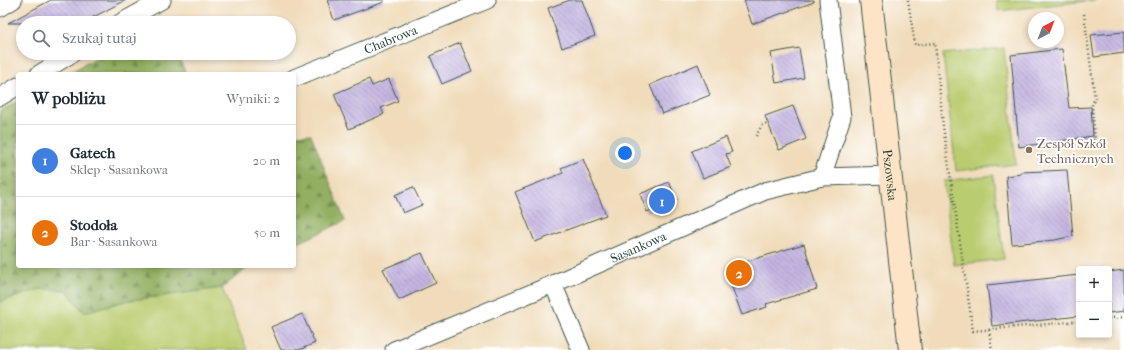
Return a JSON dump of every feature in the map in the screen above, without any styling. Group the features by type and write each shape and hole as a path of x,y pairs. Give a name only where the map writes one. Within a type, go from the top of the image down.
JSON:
{"main road":[{"name":"Pszowska","path":"871,0 910,350"}],"street":[{"path":"0,8 13,0"},
{"path":"133,16 162,0"},
{"name":"Chabrowa","path":"296,77 488,0"},
{"path":"822,177 842,117 828,0"},
{"path":"42,72 62,60"},
{"path":"0,96 16,87"},
{"name":"Sasankowa","path":"394,350 553,284 765,191 822,177 891,175"},
{"path":"553,284 581,350"}],"path":[{"path":"908,0 915,45 935,43 943,126 972,331 1076,321"},
{"path":"1084,14 1095,99 1092,104 1095,140 1090,145"},
{"path":"756,136 762,125 768,122"},
{"path":"1112,318 1124,317"},
{"path":"989,330 992,350"}],"green space":[{"path":"997,0 1096,0 998,11"},
{"path":"1004,48 1016,164 956,171 943,54"},
{"path":"92,60 180,60 185,72 71,72"},
{"path":"16,102 16,268 247,268 222,288 125,301 84,312 66,290 40,289 0,302 0,111"},
{"path":"311,134 345,221 296,244 296,135"},
{"path":"993,175 1004,259 954,265 944,181"},
{"path":"222,288 247,350 0,350 0,302 40,289 66,290 84,312 125,301"}],"building":[{"path":"51,0 126,0 95,16 21,16"},
{"path":"327,0 384,0 384,2 334,20"},
{"path":"570,0 582,0 595,36 562,48 548,8"},
{"path":"744,0 814,0 814,2 752,24"},
{"path":"16,19 16,23 8,23"},
{"path":"1124,32 1124,53 1094,57 1091,35"},
{"path":"460,43 472,71 442,84 430,56"},
{"path":"799,48 804,78 776,83 771,53"},
{"path":"1062,49 1069,108 1091,107 1093,136 1019,147 1011,55"},
{"path":"698,64 710,95 662,114 650,85"},
{"path":"369,79 372,86 389,79 398,101 381,108 384,114 349,129 334,94"},
{"path":"793,106 806,139 779,150 765,116"},
{"path":"726,137 732,152 726,154 731,167 703,178 692,151"},
{"path":"583,159 606,215 535,242 515,192 563,173 561,168"},
{"path":"1067,170 1073,236 1055,240 1012,244 1006,176 1021,174 1021,172"},
{"path":"669,182 677,200 647,212 640,194"},
{"path":"413,187 422,205 403,213 395,195"},
{"path":"804,244 817,289 766,304 767,307 742,315 725,268"},
{"path":"422,253 436,283 399,300 383,269"},
{"path":"1124,270 1124,311 1112,313 1112,272"},
{"path":"1076,275 1076,316 992,326 987,285"},
{"path":"302,314 315,343 299,350 281,350 271,327"}],"place":[{"name":"Zespół Szkół Technicznych","path":"1029,150"},
{"name":"Gatech","path":"662,201"},
{"name":"Stodoła","path":"739,273"}]}
